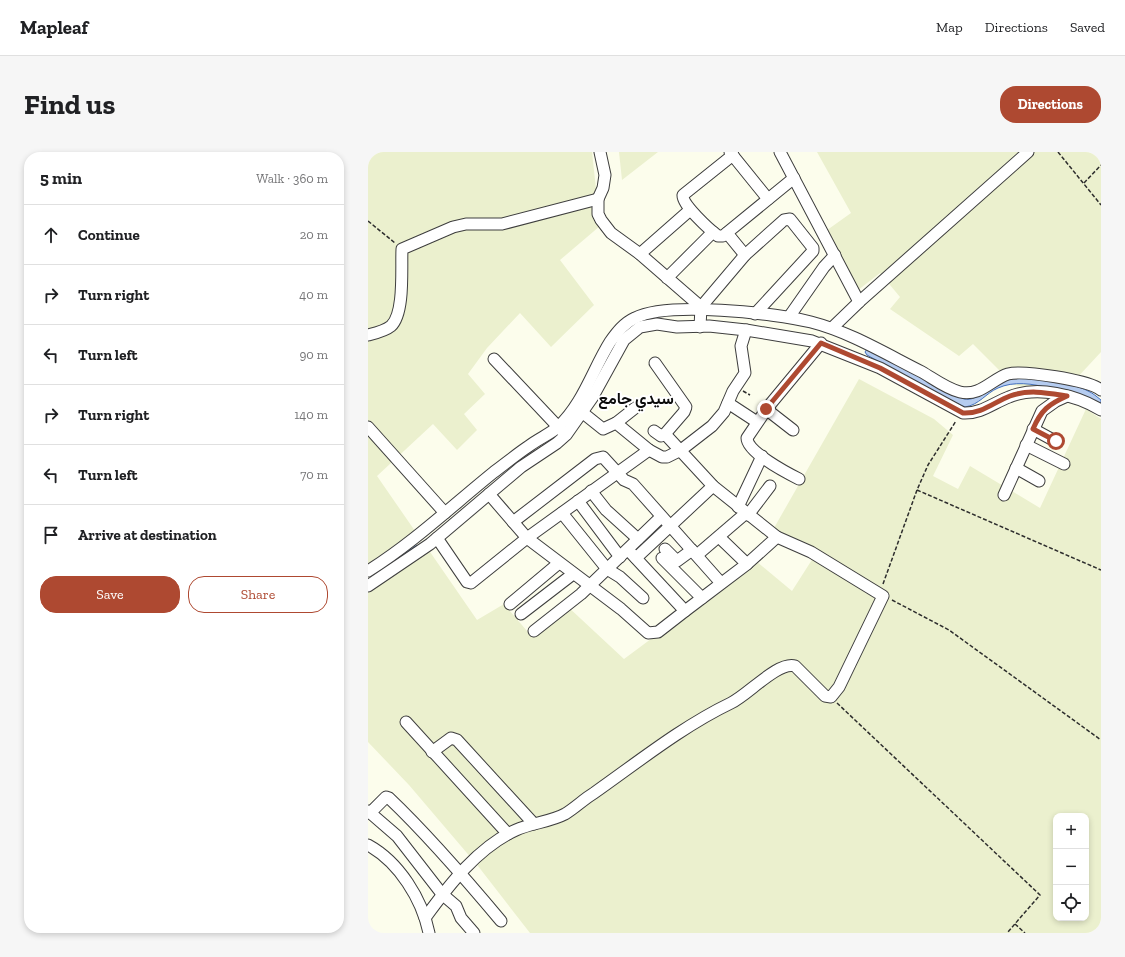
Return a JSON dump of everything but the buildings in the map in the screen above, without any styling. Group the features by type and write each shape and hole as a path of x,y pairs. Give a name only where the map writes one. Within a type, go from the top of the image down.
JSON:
{"street":[{"path":"600,152 605,180 598,199 598,214 605,226 640,254 701,308"},
{"path":"780,152 859,302"},
{"path":"832,328 859,302 1028,152"},
{"path":"768,199 732,154 684,192 682,198 690,210 718,236 727,232 768,199 794,178"},
{"path":"368,335 390,326 398,315 402,249 453,227 466,224 502,224 598,199"},
{"path":"640,254 690,210"},
{"path":"700,326 701,308 745,255 788,218 814,249 755,314"},
{"path":"667,278 713,232"},
{"path":"727,232 745,255"},
{"path":"789,317 835,255"},
{"path":"368,586 437,538 521,467 557,443 611,340 622,326 636,317 652,312 701,308 789,317 832,328 870,345 960,392 978,390 1005,375 1020,373 1076,380 1093,385 1101,390"},
{"path":"368,571 445,513 493,473 530,445 562,431 583,413 617,352 632,332 640,327 657,324 677,327 700,326 746,330 794,337 821,343 880,368 961,412 971,414 1010,396 1021,393 1038,392 1067,396 1089,403 1101,410"},
{"path":"616,423 649,450 662,457 667,457 681,450 712,426 724,412 733,391 745,373 741,346 746,330"},
{"path":"799,479 782,470 762,456 749,446 747,441 766,409 821,343"},
{"path":"862,360 870,345"},
{"path":"494,359 562,431"},
{"path":"654,431 661,436 665,434 684,412 686,407 655,364"},
{"path":"1004,494 1042,411 1056,401 1067,396"},
{"path":"728,403 757,422"},
{"path":"583,413 603,429 616,423 635,408"},
{"path":"766,409 793,430"},
{"path":"368,427 445,513"},
{"path":"1033,429 1056,441"},
{"path":"425,918 442,894 461,873 480,854 508,834 564,814 665,743 709,714 750,691 780,667 789,664 795,666 825,696 831,697 839,687 881,595 811,552 777,537 713,486 688,461 681,450 665,434"},
{"path":"1026,445 1064,464"},
{"path":"437,538 469,583 480,576 527,538 649,450"},
{"path":"513,522 600,456 609,461 624,480 633,484 721,583"},
{"path":"744,512 762,456"},
{"path":"1016,468 1039,481"},
{"path":"636,558 713,486"},
{"path":"702,598 663,554 677,561 694,553 719,536 770,486"},
{"path":"591,491 606,510 638,539"},
{"path":"489,494 527,538 648,633 658,632 746,564 777,537"},
{"path":"578,501 624,553 636,558 685,611"},
{"path":"562,513 607,570 620,577 643,598"},
{"path":"534,631 590,586 661,517"},
{"path":"719,536 746,564"},
{"path":"510,604 559,563"},
{"path":"521,614 573,574"},
{"path":"406,722 508,834"},
{"path":"432,752 451,738 457,740 534,824"},
{"path":"474,933 461,918 456,906 442,894 397,836 369,812 386,797 389,798 417,825 461,873 501,921"},
{"path":"368,845 378,851 391,864 419,900 429,933"}],"path":[{"path":"1058,152 1101,206"},
{"path":"1084,183 1101,165"},
{"path":"368,220 402,249"},
{"path":"961,412 928,465 917,490 881,595 949,630 1101,740"},
{"path":"917,490 1101,570"},
{"path":"831,697 1040,895 1007,933"},
{"path":"1014,924 1026,933"}],"green space":[{"path":"368,152 592,152 600,226 560,260 594,305 551,347 520,313 487,348 468,374 485,394 464,414 477,430 457,450 433,424 377,476 415,531 368,564"},
{"path":"619,152 658,152 622,180"},
{"path":"817,152 1101,152 1101,352 1062,394 1014,385 973,344 959,356 890,309 900,297 880,273 853,294 823,233 851,213"},
{"path":"859,379 934,419 953,435 933,476 958,489 970,466 1040,508 1086,409 1101,419 1101,933 530,933 478,866 409,785 368,742 368,591 428,549 477,620 504,604 527,631 566,605 624,659 756,561 792,591 815,555 774,528"}],"water":[{"path":"867,349 964,399 978,396 996,382 1001,380 1009,378 1032,378 1070,385 1092,393 1101,400 1101,408 1051,389 1037,385 1023,384 1010,384 998,388 974,404 965,407 938,395 867,355 865,352"}],"waterway":[{"path":"389,565 417,546"}],"district":[{"name":"سيدي جامع","path":"636,398"}],"route":[{"path":"766,409 821,343 880,368 963,413 971,414 978,412 1010,396 1021,393 1038,392 1067,396 1056,401 1042,411 1033,429 1056,441"}]}
